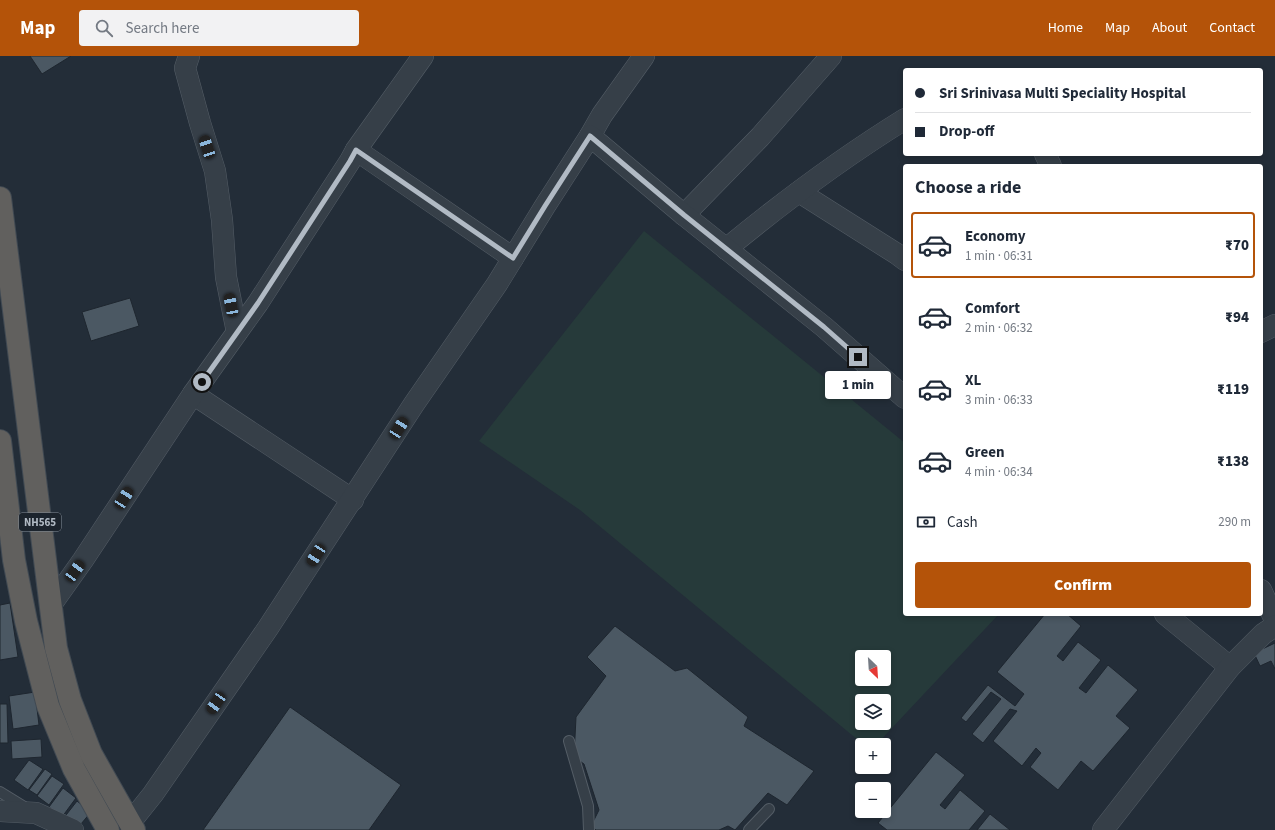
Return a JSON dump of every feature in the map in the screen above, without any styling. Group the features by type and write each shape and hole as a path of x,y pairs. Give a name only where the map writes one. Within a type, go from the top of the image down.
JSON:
{"highway":[{"name":"NH565","path":"0,198 56,648 70,700 91,754 131,827"},
{"name":"NH565","path":"0,441 14,560 26,621 48,706 74,769 108,830"}],"street":[{"path":"189,56 185,68 215,171 222,220 226,277 237,332"},
{"path":"51,605 83,560 193,394 237,332 356,150 423,56"},
{"path":"131,827 268,628 353,500 414,404 497,284 602,115 644,56"},
{"path":"684,215 760,137 831,56"},
{"path":"726,249 778,206 865,144 903,121"},
{"path":"590,136 684,215 824,327 903,396"},
{"path":"356,150 513,258"},
{"path":"799,192 903,258"},
{"path":"1263,331 1275,325"},
{"path":"193,394 353,500"},
{"path":"1263,594 1275,620"},
{"path":"1167,616 1230,667"},
{"path":"1103,830 1230,667 1263,634 1275,626"},
{"path":"0,811 36,813 73,830"}],"lane":[{"path":"569,741 588,806 589,830"},
{"path":"0,792 36,813"},
{"path":"749,830 769,809"}],"green space":[{"path":"644,231 903,441 903,616 997,616 891,729 891,694 855,694 855,730 890,730 883,738 856,738 580,510 479,441"}],"building":[{"path":"30,56 71,56 42,74"},
{"path":"130,298 139,326 91,341 82,312"},
{"path":"10,603 18,657 0,660 0,605"},
{"path":"1043,616 1069,616 1081,626 1057,656 1063,661 1078,642 1101,660 1079,688 1086,693 1108,665 1138,690 1116,716 1130,728 1093,771 1081,761 1058,790 1030,767 1041,753 1036,748 1022,766 993,741 1017,711 1010,709 983,743 972,734 1001,699 991,692 966,722 961,718 988,685 1015,706 1024,694 997,672"},
{"path":"615,626 675,671 687,668 748,717 744,726 814,771 787,805 768,793 735,830 728,826 719,830 596,830 591,826 599,810 584,764 574,757 576,717 606,676 587,657"},
{"path":"1275,643 1275,669 1271,661 1260,666 1254,653"},
{"path":"35,692 39,725 13,729 9,696"},
{"path":"0,704 7,704 8,743 0,743"},
{"path":"290,707 401,785 369,830 203,830"},
{"path":"41,739 42,757 12,759 11,741"},
{"path":"936,752 965,775 940,805 945,809 960,790 985,811 969,830 887,830 878,823 882,818 891,818 891,807"},
{"path":"29,760 43,769 28,790 14,780"},
{"path":"45,769 52,774 37,795 29,790"},
{"path":"52,776 64,784 49,805 37,796"},
{"path":"63,788 76,798 62,817 49,807"},
{"path":"77,801 91,812 76,830 63,819"},
{"path":"990,814 1010,830 977,830"}],"route":[{"path":"202,382 258,303 356,150 513,258 590,136 684,215 824,327 858,357"}]}
